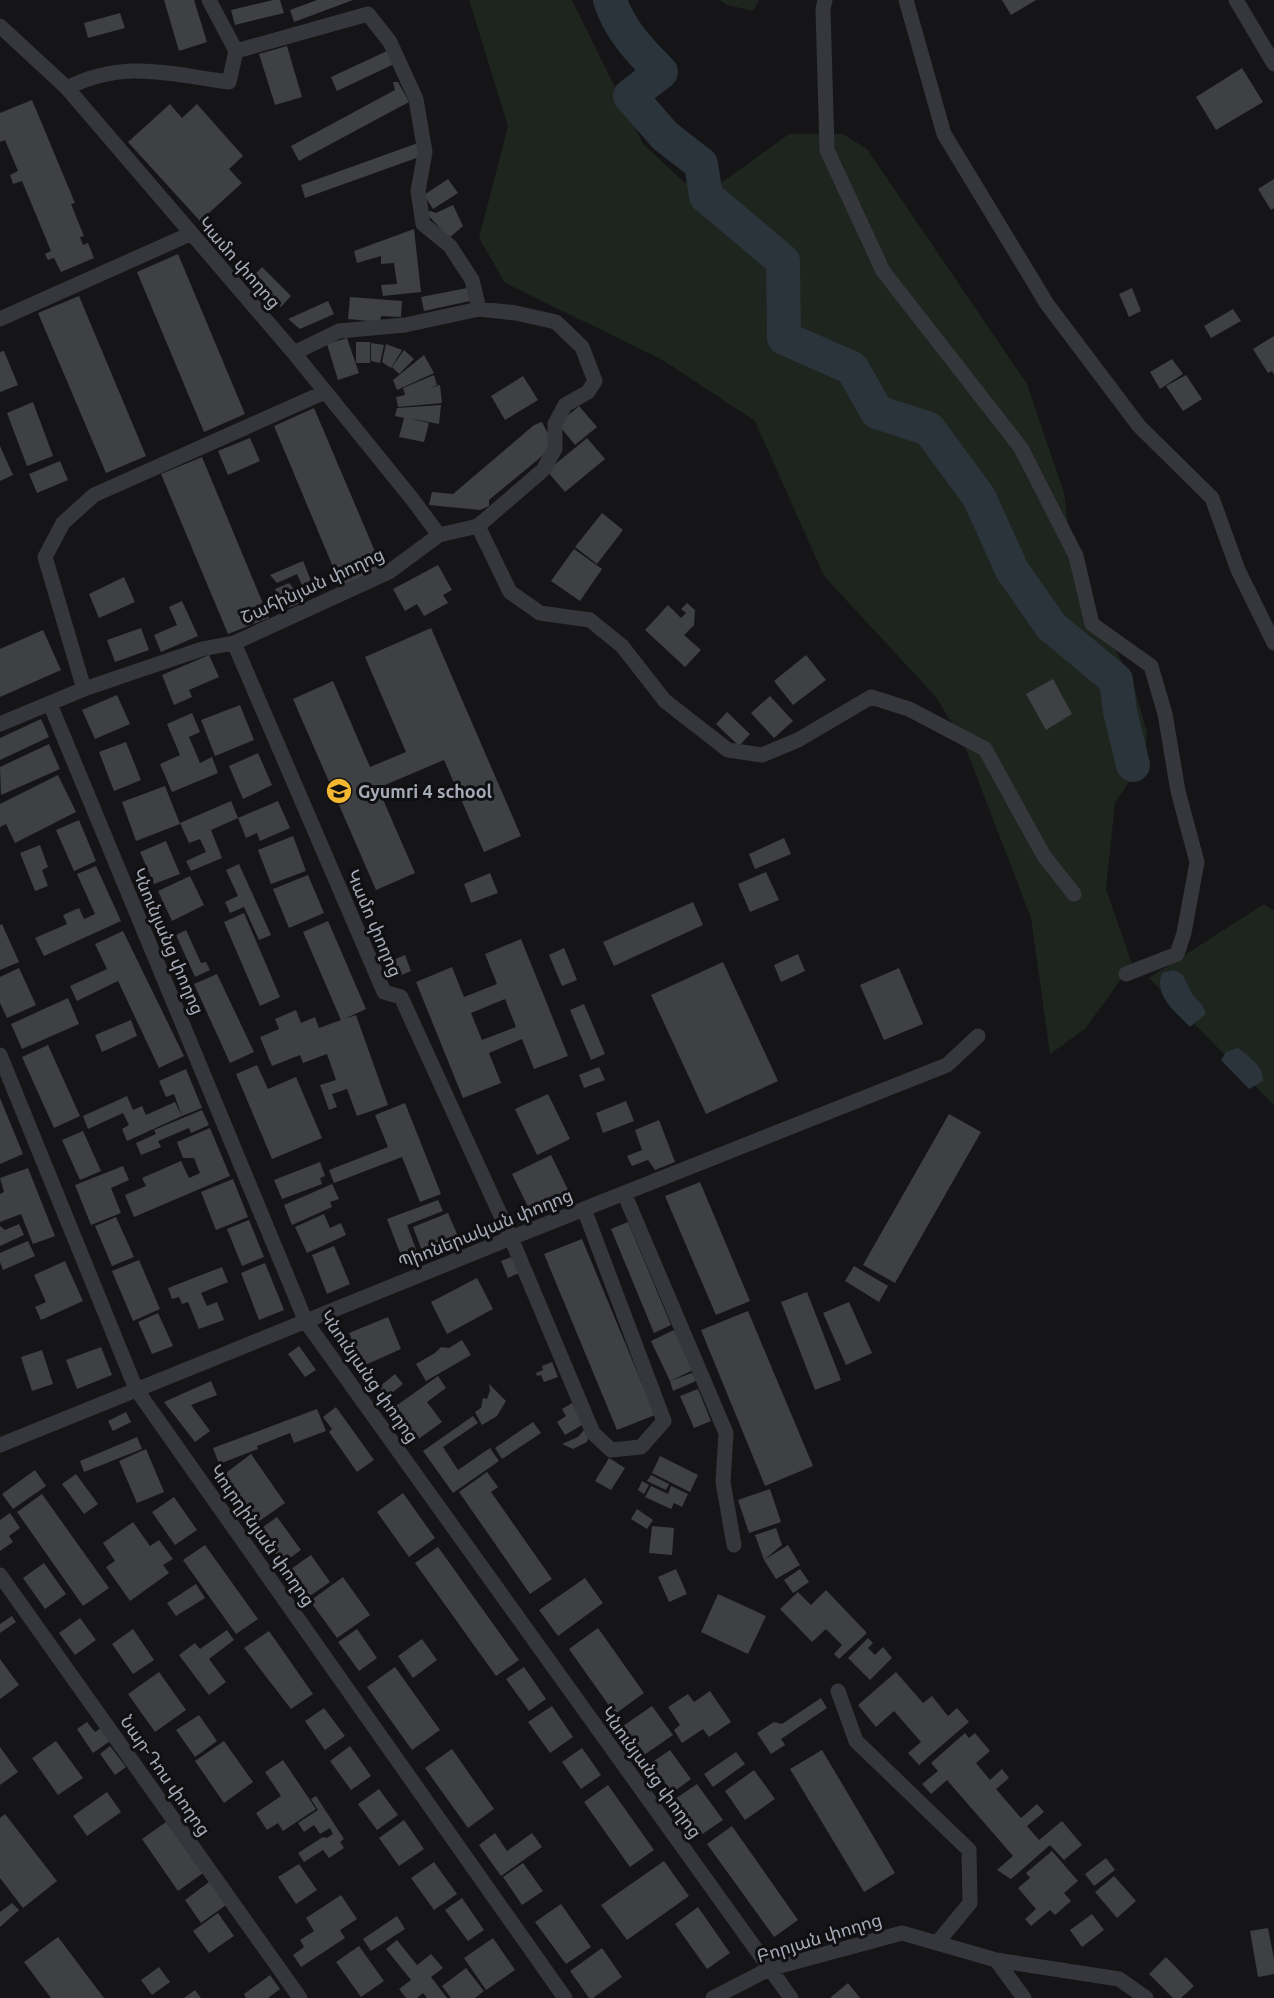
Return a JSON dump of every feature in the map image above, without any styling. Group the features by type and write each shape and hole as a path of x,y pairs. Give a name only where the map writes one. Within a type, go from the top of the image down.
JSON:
{"street":[{"path":"67,88 107,72 138,69 229,82 236,51 209,0"},
{"path":"825,0 823,9 827,150 883,271 1021,448 1076,556 1092,624 1151,666 1165,714 1178,791 1197,862 1184,933 1177,954 1126,974"},
{"path":"906,0 944,134 1047,304 1139,426 1212,498 1238,570 1274,643"},
{"path":"1236,0 1274,64"},
{"path":"236,51 368,14 390,42 416,99 425,153 418,191 423,224 450,246 472,280 479,309 405,326 339,331 294,353"},
{"name":"Կամո փողոց","path":"0,26 67,88 294,353 413,500 438,535"},
{"path":"0,319 190,234"},
{"name":"Շահինյան փողոց","path":"0,724 84,689 202,649 234,643 389,572 438,535 478,526 543,470 555,449 555,424 565,405 588,392 595,381 582,347 556,322 516,313 479,309"},
{"path":"84,689 45,557 63,523 94,495 325,392"},
{"path":"478,526 510,592 540,613 590,620 622,646 665,701 728,750 762,755 798,740 871,697 909,709 985,749 1044,856 1074,894"},
{"name":"Կամո փողոց","path":"234,643 384,992 401,998 511,1238 593,1433 611,1450 641,1448 664,1421 584,1209"},
{"name":"Կնունյանց փողոց","path":"50,704 306,1322 791,1998"},
{"name":"Պիոներական փողոց","path":"0,1445 511,1238 947,1065 978,1036"},
{"name":"Կուրղինյան փողոց","path":"0,1055 136,1389 565,1998"},
{"path":"624,1193 726,1433 723,1482 734,1545"},
{"name":"Նար-Դոս փողոց","path":"0,1575 300,1998"},
{"path":"838,1691 856,1741 969,1850 970,1903 938,1943"},
{"name":"Բորյան փողոց","path":"713,1998 770,1969 902,1933 996,1960 1119,1979 1146,1998"},
{"path":"996,1960 1024,1998"}],"shaded area":[{"path":"469,0 572,0 643,144 684,182 721,183 789,134 843,134 867,149 1027,384 1064,493 1074,575 1132,680 1147,732 1145,758 1115,803 1106,889 1132,964 1085,1029 1050,1054 1031,918 963,741 936,697 824,576 755,421 661,359 505,283 479,238 508,126"},
{"path":"720,0 759,0 753,11 727,5"},
{"path":"1264,904 1274,911 1274,1105 1149,978"},
{"path":"1174,970 1183,975 1192,994 1203,1006 1206,1014 1190,1027 1167,1003 1161,989 1162,973"},
{"path":"1238,1048 1255,1062 1263,1076 1263,1081 1249,1089 1221,1060 1226,1052"}],"building":[{"path":"164,0 194,0 207,42 179,51"},
{"path":"280,0 284,13 235,25 231,10"},
{"path":"317,0 353,0 294,22 290,10"},
{"path":"1002,0 1036,0 1011,15"},
{"path":"120,13 125,28 88,38 84,23"},
{"path":"287,46 302,97 275,105 259,54"},
{"path":"387,51 394,64 337,91 331,77"},
{"path":"1242,68 1263,102 1216,130 1196,97"},
{"path":"393,82 398,82 409,102 299,161 291,146 395,90"},
{"path":"32,100 75,203 71,204 84,236 80,237 83,245 88,243 94,258 61,272 54,258 48,260 45,254 51,251 22,181 13,184 10,175 18,171 5,140 0,142 0,113"},
{"path":"170,104 182,118 197,104 243,156 229,169 242,183 200,221 128,142"},
{"path":"418,143 422,156 305,198 301,185"},
{"path":"448,179 458,193 433,209 424,195"},
{"path":"1274,179 1274,208 1271,210 1258,189"},
{"path":"453,205 463,226 449,238 427,214 430,211 436,213"},
{"path":"414,229 421,292 383,296 381,285 397,284 394,263 381,264 381,256 357,263 354,251"},
{"path":"178,254 245,414 204,432 137,272"},
{"path":"262,267 291,296 281,307 251,279"},
{"path":"467,288 470,301 424,311 421,297"},
{"path":"1132,288 1141,311 1129,317 1119,294"},
{"path":"79,296 146,456 106,473 38,313"},
{"path":"350,297 402,301 401,317 381,316 380,322 348,319"},
{"path":"328,301 334,314 300,329 288,319"},
{"path":"1233,309 1241,321 1211,338 1204,326"},
{"path":"1274,336 1274,375 1272,371 1268,373 1253,349"},
{"path":"347,338 359,373 338,380 327,344"},
{"path":"356,342 370,342 370,363 356,363"},
{"path":"371,343 384,345 380,363 371,361"},
{"path":"386,344 402,350 391,368 382,362"},
{"path":"404,350 414,359 399,374 392,367"},
{"path":"4,351 18,385 0,392 0,352"},
{"path":"424,355 434,373 397,390 393,380"},
{"path":"1172,359 1183,374 1160,389 1150,372"},
{"path":"434,375 437,385 429,388 440,385 442,403 398,407 396,397 405,395 403,388"},
{"path":"1186,375 1202,399 1183,411 1166,386"},
{"path":"523,376 538,400 505,420 491,396"},
{"path":"33,402 53,456 27,466 7,413"},
{"path":"441,405 439,424 408,418 429,423 424,442 399,437 404,418 395,416 397,408"},
{"path":"579,406 597,427 575,445 558,424"},
{"path":"314,408 382,568 341,586 274,426"},
{"path":"542,422 551,440 547,452 489,500 489,506 480,510 429,505 432,492 453,494 534,425"},
{"path":"250,438 260,461 228,475 218,451"},
{"path":"587,438 605,459 565,492 547,471"},
{"path":"0,446 13,475 0,481"},
{"path":"202,457 269,618 228,634 161,474"},
{"path":"60,461 68,480 37,493 29,474"},
{"path":"602,513 623,530 597,564 575,547"},
{"path":"574,549 602,569 580,601 551,581"},
{"path":"303,561 316,593 307,597 297,574 277,583 270,575"},
{"path":"438,565 452,590 443,595 448,603 424,616 417,604 405,611 393,589"},
{"path":"124,577 135,602 99,618 89,594"},
{"path":"289,583 296,591 279,598 275,589"},
{"path":"296,591 304,602 287,608 282,599"},
{"path":"182,601 198,636 161,652 154,635 177,625 169,607"},
{"path":"687,603 695,610 694,625 684,635 701,650 685,667 645,630 668,605 681,618 686,613 681,609"},
{"path":"141,628 149,650 115,662 107,640"},
{"path":"431,628 521,836 484,852 444,760 378,788 415,873 376,890 293,699 333,681 370,767 406,752 365,657"},
{"path":"43,630 61,670 0,697 0,649"},
{"path":"209,655 219,677 189,690 192,697 174,705 162,675"},
{"path":"806,655 826,680 793,705 774,681"},
{"path":"1053,679 1072,714 1046,730 1026,694"},
{"path":"117,695 130,724 95,739 82,710"},
{"path":"770,696 793,721 774,738 751,713"},
{"path":"240,705 254,740 215,756 201,720"},
{"path":"727,712 750,734 739,746 716,724"},
{"path":"192,713 200,732 189,737 200,763 212,757 218,773 172,792 160,764 180,755 167,724"},
{"path":"41,719 49,737 0,760 0,738"},
{"path":"126,742 141,780 114,791 99,752"},
{"path":"49,744 60,769 1,795 0,767"},
{"path":"258,753 272,785 243,799 229,766"},
{"path":"58,775 76,812 15,843 6,824 0,827 0,804"},
{"path":"165,786 180,824 136,841 122,802"},
{"path":"231,801 238,818 211,830 222,858 191,871 186,861 206,852 200,839 189,843 180,823"},
{"path":"278,801 290,828 260,841 257,833 246,838 238,818"},
{"path":"79,820 96,861 74,871 56,830"},
{"path":"293,836 306,871 271,884 258,850"},
{"path":"784,838 791,854 755,869 749,854"},
{"path":"166,841 180,874 154,884 140,852"},
{"path":"40,845 48,867 42,870 48,886 35,891 20,853"},
{"path":"239,864 271,935 259,940 244,907 230,913 225,902 238,896 226,870"},
{"path":"96,866 121,921 44,956 35,938 67,924 63,915 79,908 84,919 95,914 77,874"},
{"path":"766,872 779,900 750,912 738,884"},
{"path":"490,873 498,893 471,903 464,884"},
{"path":"308,875 324,913 289,928 273,889"},
{"path":"190,876 204,905 172,921 158,891"},
{"path":"693,902 703,925 614,966 603,942"},
{"path":"244,913 280,997 260,1006 224,922"},
{"path":"328,921 366,1009 344,1019 356,1015 388,1105 357,1116 347,1089 332,1094 337,1107 329,1110 320,1085 336,1080 327,1054 303,1063 300,1055 272,1066 260,1037 279,1029 275,1019 296,1010 301,1023 315,1017 319,1028 341,1020 303,932"},
{"path":"2,924 19,962 0,970 0,925"},
{"path":"186,930 201,963 206,962 210,970 195,977 176,935"},
{"path":"123,931 184,1056 159,1068 118,981 77,1001 70,986 107,969 95,944"},
{"path":"521,939 568,1056 534,1069 522,1039 489,1053 501,1083 463,1098 416,982 452,967 464,997 497,984 485,954","holes":["505,999 516,1027 482,1040 471,1013"]},
{"path":"564,948 577,980 562,986 549,955"},
{"path":"798,954 805,971 781,982 774,965"},
{"path":"405,955 411,971 395,978 388,962"},
{"path":"723,962 778,1081 706,1114 651,995"},
{"path":"19,968 36,1005 7,1018 0,1003 0,977"},
{"path":"899,968 923,1024 884,1040 860,985"},
{"path":"217,974 254,1052 230,1063 194,984"},
{"path":"68,998 79,1024 22,1049 11,1024"},
{"path":"584,1004 605,1054 591,1060 570,1010"},
{"path":"131,1020 137,1036 102,1052 95,1035"},
{"path":"48,1045 80,1116 54,1128 22,1057"},
{"path":"257,1065 268,1089 296,1077 322,1138 272,1159 236,1074"},
{"path":"599,1067 605,1080 584,1088 579,1075"},
{"path":"186,1069 202,1108 182,1116 174,1094 166,1097 159,1081"},
{"path":"548,1094 570,1139 537,1155 515,1109"},
{"path":"127,1096 133,1110 142,1106 146,1115 175,1102 182,1116 127,1141 122,1129 129,1125 123,1113 88,1129 83,1116"},
{"path":"0,1098 23,1154 0,1164"},
{"path":"626,1101 634,1121 603,1133 596,1113"},
{"path":"405,1103 441,1194 420,1202 402,1157 334,1183 329,1170 388,1147 375,1115"},
{"path":"202,1110 209,1125 191,1133 189,1128 158,1141 161,1147 141,1155 136,1143 156,1134 154,1130"},
{"path":"949,1114 981,1132 895,1283 863,1265"},
{"path":"659,1120 675,1162 655,1170 648,1160 632,1166 627,1156 642,1150 635,1130"},
{"path":"210,1128 230,1176 134,1217 125,1195 146,1186 142,1178 181,1161 189,1178 200,1173 194,1158 183,1158 177,1142"},
{"path":"83,1131 101,1171 80,1180 62,1140"},
{"path":"551,1155 570,1194 531,1213 512,1174"},
{"path":"320,1162 325,1176 320,1178 322,1184 282,1199 274,1180"},
{"path":"123,1166 129,1180 111,1188 121,1213 91,1225 75,1185"},
{"path":"28,1168 55,1236 33,1244 21,1214 0,1222 0,1194 4,1192 0,1178"},
{"path":"233,1179 248,1217 216,1230 201,1192"},
{"path":"700,1182 750,1301 716,1315 665,1196"},
{"path":"332,1184 339,1199 330,1202 332,1207 292,1225 284,1205"},
{"path":"438,1200 443,1211 407,1225 417,1252 402,1258 387,1219"},
{"path":"448,1213 460,1241 424,1256 413,1227"},
{"path":"324,1214 330,1228 341,1223 346,1235 307,1253 295,1227"},
{"path":"116,1217 134,1257 112,1266 95,1226"},
{"path":"249,1220 264,1257 242,1266 227,1229"},
{"path":"628,1222 671,1325 654,1333 611,1229"},
{"path":"19,1224 24,1235 0,1246 0,1226 5,1230"},
{"path":"582,1239 655,1415 617,1430 544,1254"},
{"path":"28,1241 35,1256 3,1270 0,1253"},
{"path":"334,1246 350,1284 327,1294 312,1255"},
{"path":"514,1256 521,1272 508,1278 501,1261"},
{"path":"139,1260 160,1309 133,1321 112,1271"},
{"path":"65,1261 83,1301 41,1320 35,1307 46,1302 34,1275"},
{"path":"265,1263 284,1310 259,1320 241,1273"},
{"path":"854,1266 888,1286 879,1302 845,1281"},
{"path":"222,1267 228,1282 201,1293 207,1306 217,1302 224,1320 199,1329 188,1302 182,1304 179,1297 172,1299 168,1288"},
{"path":"477,1278 493,1309 447,1334 431,1302"},
{"path":"807,1292 841,1380 815,1390 781,1302"},
{"path":"849,1302 872,1353 846,1365 823,1313"},
{"path":"748,1311 813,1466 765,1486 701,1330"},
{"path":"158,1313 173,1346 152,1354 138,1322"},
{"path":"388,1317 401,1349 363,1366 349,1333"},
{"path":"674,1330 693,1370 670,1381 651,1341"},
{"path":"462,1340 471,1355 426,1381 416,1364 441,1347 449,1348"},
{"path":"299,1346 316,1370 305,1377 288,1354"},
{"path":"101,1347 112,1375 77,1389 66,1360"},
{"path":"42,1350 53,1384 32,1391 21,1357"},
{"path":"552,1362 558,1377 544,1382 541,1375 537,1376 536,1373 543,1370 542,1366"},
{"path":"692,1373 696,1381 673,1391 670,1381"},
{"path":"395,1374 403,1384 387,1397 379,1387"},
{"path":"438,1376 446,1388 427,1402 442,1422 417,1440 393,1408"},
{"path":"211,1381 217,1395 191,1405 210,1431 195,1442 164,1402"},
{"path":"489,1384 506,1401 497,1416 482,1425 475,1412 481,1408 483,1398 487,1399 490,1391"},
{"path":"698,1389 711,1421 694,1428 680,1396"},
{"path":"572,1403 584,1424 565,1435 557,1422 566,1416 562,1409"},
{"path":"336,1407 374,1460 357,1472 329,1432 332,1429 323,1417"},
{"path":"317,1409 326,1431 294,1443 290,1433 257,1446 258,1449 219,1464 213,1448"},
{"path":"126,1412 131,1422 113,1431 108,1421"},
{"path":"473,1416 478,1423 443,1447 458,1470 490,1448 499,1461 453,1493 423,1451"},
{"path":"533,1422 541,1433 502,1459 495,1448"},
{"path":"584,1430 590,1433 587,1442 573,1449 562,1444 578,1437"},
{"path":"137,1437 142,1449 84,1472 80,1461"},
{"path":"146,1449 164,1492 137,1503 119,1461"},
{"path":"251,1454 285,1503 255,1524 222,1476"},
{"path":"660,1456 698,1475 690,1492 652,1473"},
{"path":"609,1458 625,1468 611,1490 595,1481"},
{"path":"35,1470 46,1486 13,1509 2,1494"},
{"path":"487,1472 498,1487 491,1492 552,1579 530,1594 459,1492"},
{"path":"76,1474 98,1504 84,1514 62,1484"},
{"path":"651,1475 669,1484 666,1490 647,1481"},
{"path":"642,1481 649,1485 644,1494 638,1490"},
{"path":"651,1486 668,1494 671,1486 688,1494 682,1507 674,1503 671,1509 645,1497"},
{"path":"770,1489 781,1522 749,1533 738,1500"},
{"path":"403,1493 435,1538 409,1557 377,1512"},
{"path":"42,1494 109,1588 83,1606 17,1512"},
{"path":"174,1497 197,1530 175,1545 152,1512"},
{"path":"637,1509 653,1520 647,1529 631,1519"},
{"path":"10,1513 20,1528 9,1536 13,1542 0,1551 0,1520"},
{"path":"277,1517 301,1550 283,1563 259,1530"},
{"path":"133,1522 150,1546 159,1540 173,1559 163,1565 169,1573 130,1601 106,1567 115,1561 103,1543"},
{"path":"652,1526 674,1528 672,1555 649,1553"},
{"path":"776,1528 782,1545 764,1560 755,1535"},
{"path":"205,1545 258,1619 236,1634 183,1560"},
{"path":"788,1545 800,1565 776,1579 764,1560"},
{"path":"438,1547 519,1660 496,1676 415,1563"},
{"path":"311,1555 330,1582 307,1598 288,1571"},
{"path":"44,1563 66,1594 45,1609 23,1578"},
{"path":"676,1569 687,1594 669,1602 658,1577"},
{"path":"800,1569 809,1582 793,1593 784,1580"},
{"path":"343,1577 370,1615 337,1638 310,1601"},
{"path":"585,1578 603,1603 558,1636 539,1610"},
{"path":"196,1584 205,1598 176,1616 167,1603"},
{"path":"826,1590 867,1633 839,1659 834,1654 842,1645 826,1629 812,1642 780,1609 798,1592 811,1605"},
{"path":"718,1594 766,1616 748,1654 701,1632"},
{"path":"12,1616 16,1622 0,1633 0,1624"},
{"path":"80,1618 96,1640 75,1655 59,1633"},
{"path":"598,1628 644,1693 615,1714 569,1649"},
{"path":"133,1629 154,1660 133,1674 112,1644"},
{"path":"357,1629 377,1658 359,1671 338,1642"},
{"path":"227,1630 234,1640 209,1659 226,1682 209,1695 179,1655 195,1643 200,1649"},
{"path":"269,1631 313,1694 291,1709 244,1648"},
{"path":"868,1638 873,1643 868,1648 875,1655 883,1647 892,1658 870,1680 848,1658"},
{"path":"422,1639 437,1660 413,1678 398,1656"},
{"path":"0,1659 19,1685 0,1699"},
{"path":"395,1667 440,1730 412,1750 367,1687"},
{"path":"524,1667 546,1699 529,1711 506,1679"},
{"path":"159,1672 186,1710 155,1732 128,1694"},
{"path":"896,1672 923,1703 932,1696 948,1716 957,1708 969,1722 919,1765 908,1753 921,1742 894,1711 876,1727 858,1705"},
{"path":"710,1691 731,1722 709,1737 703,1729 682,1743 674,1730 680,1725 668,1707 688,1694 694,1702"},
{"path":"821,1698 827,1708 781,1739 785,1745 771,1754 757,1733 774,1722 782,1724"},
{"path":"552,1706 573,1737 550,1753 528,1722"},
{"path":"652,1706 673,1735 644,1755 623,1726"},
{"path":"324,1708 345,1736 325,1750 305,1721"},
{"path":"199,1715 217,1741 195,1757 176,1730"},
{"path":"87,1722 95,1732 101,1728 110,1741 93,1753 77,1729"},
{"path":"965,1733 969,1738 975,1733 990,1751 976,1763 990,1780 1002,1769 1009,1778 996,1789 1021,1818 1037,1804 1044,1812 1027,1826 1039,1840 1062,1821 1082,1845 1064,1860 1050,1845 1011,1879 997,1870 1013,1856 947,1780 931,1794 922,1784 938,1771 931,1763"},
{"path":"56,1741 83,1778 58,1795 32,1758"},
{"path":"224,1741 253,1782 224,1803 195,1761"},
{"path":"110,1746 126,1767 115,1775 100,1754"},
{"path":"350,1746 371,1776 351,1790 330,1761"},
{"path":"0,1747 18,1772 0,1785"},
{"path":"582,1748 601,1775 581,1789 562,1762"},
{"path":"452,1749 494,1809 468,1828 425,1768"},
{"path":"670,1750 691,1779 672,1793 651,1763"},
{"path":"822,1750 895,1873 864,1892 790,1769"},
{"path":"736,1752 745,1764 713,1787 704,1774"},
{"path":"283,1760 316,1809 283,1831 278,1823 267,1830 256,1813 281,1796 265,1772"},
{"path":"754,1770 775,1799 745,1820 725,1791"},
{"path":"697,1784 723,1820 701,1835 675,1799"},
{"path":"608,1785 654,1850 630,1867 584,1802"},
{"path":"379,1789 398,1815 377,1830 358,1804"},
{"path":"107,1792 121,1812 87,1836 73,1816"},
{"path":"316,1796 344,1839 340,1842 344,1848 329,1858 323,1850 304,1862 298,1853 323,1837 327,1838 333,1834 330,1828 320,1834 314,1825 304,1832 298,1823 318,1810 311,1799"},
{"path":"5,1814 57,1881 23,1908 0,1878 0,1818"},
{"path":"404,1820 424,1849 399,1866 379,1838"},
{"path":"166,1822 203,1873 178,1891 142,1839"},
{"path":"732,1826 798,1920 774,1937 707,1844"},
{"path":"495,1833 507,1851 532,1833 542,1847 501,1876 479,1845"},
{"path":"1052,1851 1078,1881 1064,1893 1071,1901 1055,1915 1050,1910 1031,1926 1025,1919 1036,1909 1018,1888 1030,1878 1026,1873"},
{"path":"1106,1858 1115,1870 1094,1886 1085,1874"},
{"path":"664,1861 689,1896 627,1940 601,1905"},
{"path":"434,1862 457,1894 434,1910 411,1878"},
{"path":"523,1863 543,1891 522,1905 503,1877"},
{"path":"299,1864 317,1890 296,1904 278,1877"},
{"path":"1114,1876 1136,1901 1117,1918 1095,1892"},
{"path":"209,1882 226,1905 201,1923 185,1900"},
{"path":"341,1895 357,1919 340,1930 345,1938 301,1967 293,1955 304,1947 300,1940 314,1931 306,1918"},
{"path":"462,1898 484,1930 468,1941 445,1910"},
{"path":"12,1903 19,1910 0,1927 0,1912"},
{"path":"561,1904 591,1947 566,1964 535,1922"},
{"path":"698,1907 730,1953 707,1969 675,1924"},
{"path":"218,1913 234,1936 209,1953 193,1931"},
{"path":"1092,1914 1104,1930 1082,1947 1070,1930"},
{"path":"397,1916 405,1929 371,1951 363,1939"},
{"path":"1268,1928 1274,1959 1274,1974 1258,1977 1250,1931"},
{"path":"58,1937 104,1998 51,1998 24,1962"},
{"path":"493,1938 515,1970 486,1990 464,1958"},
{"path":"397,1940 417,1965 431,1954 443,1968 431,1977 447,1998 427,1998 423,1993 417,1998 406,1998 399,1989 411,1980 386,1949"},
{"path":"359,1946 384,1981 361,1997 336,1962"},
{"path":"602,1948 622,1977 593,1998 589,1998 570,1971"},
{"path":"1166,1957 1194,1986 1181,1998 1173,1998 1149,1974"},
{"path":"159,1967 170,1982 152,1995 141,1980"},
{"path":"466,1968 484,1991 475,1998 451,1998 442,1986"},
{"path":"270,1975 280,1989 268,1998 246,1998 244,1994"},
{"path":"848,1983 860,1998 830,1998"},
{"path":"195,1990 201,1998 184,1998"}],"waterway":[{"path":"610,0 624,30 661,72 630,96 665,136 701,164 706,196 783,261 784,338 852,368 877,412 929,429 979,497 1012,570 1051,626 1116,680 1120,711 1133,765"}],"place":[{"name":"Gyumri 4 school","path":"339,791"}]}
